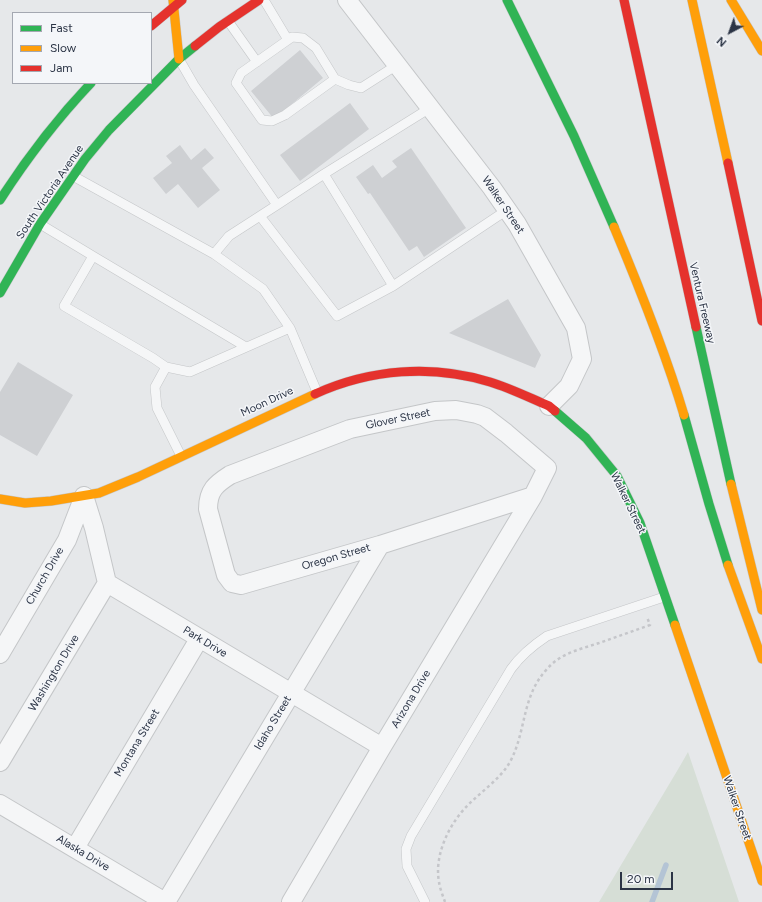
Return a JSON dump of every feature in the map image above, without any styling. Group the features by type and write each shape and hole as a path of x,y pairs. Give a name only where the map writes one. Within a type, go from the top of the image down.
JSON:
{"main road":[{"path":"152,25 174,3 182,0"},
{"name":"South Victoria Avenue","path":"0,293 40,224 72,176 109,130 179,59 228,20 259,0"},
{"path":"507,0 536,55 573,134 649,315 686,420 716,526 762,659"},
{"name":"Ventura Freeway","path":"624,0 725,458 762,610"},
{"path":"692,0 762,321"},
{"path":"731,0 762,51"},
{"path":"174,3 179,59"},
{"path":"0,200 21,167 49,129 90,84"},
{"name":"Moon Drive","path":"0,499 25,503 51,501 84,496 106,490 138,477 317,392 355,379 378,374 402,371 426,371 460,374 492,382 549,406"},
{"name":"Walker Street","path":"549,406 586,438 618,476 640,523 762,881"}],"street":[{"name":"Walker Street","path":"347,0 492,188 540,264 576,328 582,359 569,386 549,406"},
{"name":"Glover Street","path":"212,490 230,475 350,429 435,411 456,410 485,417 547,468 532,496"},
{"name":"Oregon Street","path":"212,490 208,500 208,508 226,575 232,583 241,585 380,545 532,496"},
{"path":"84,496 94,528 107,583"},
{"name":"Church Drive","path":"0,654 67,540 84,496"},
{"name":"Arizona Drive","path":"290,902 532,496"},
{"name":"Idaho Street","path":"166,902 380,545"},
{"name":"Park Drive","path":"107,583 382,747"},
{"name":"Washington Drive","path":"0,762 107,583"},
{"name":"Montana Street","path":"75,848 199,639"},
{"name":"Alaska Drive","path":"0,804 166,902"}],"lane":[{"path":"264,0 288,40"},
{"path":"228,20 257,62"},
{"path":"335,79 284,115 272,121 262,120 236,83 241,73 292,37 303,38 316,48 335,79 348,85 361,88 398,66"},
{"path":"179,59 194,86 277,205"},
{"path":"214,254 229,236 324,174 430,108"},
{"path":"324,174 393,286"},
{"path":"72,176 214,254 263,289 290,328 317,392"},
{"path":"260,216 337,316 393,286 507,210"},
{"path":"40,224 246,347"},
{"path":"93,256 64,306 166,367 190,372 290,328"},
{"path":"166,367 155,387 157,408 182,456"},
{"path":"425,902 407,866 406,849 411,836 511,669 520,657 532,646 547,636 664,597"}],"path":[{"path":"445,902 438,881 438,863 445,838 467,806 493,782 509,762 519,737 529,698 536,682 548,667 564,655 650,624 643,604"}],"shaded area":[{"path":"688,752 739,902 599,902 680,766"}],"building":[{"path":"300,50 323,78 274,119 251,91"},
{"path":"350,103 369,129 300,181 280,155"},
{"path":"180,145 191,160 205,148 214,158 202,168 220,190 198,208 178,184 166,194 153,178 172,163 166,156"},
{"path":"411,148 466,228 424,257 417,246 409,251 370,193 368,194 356,177 373,165 382,178 397,167 392,161"},
{"path":"508,299 541,355 535,368 449,333"},
{"path":"18,362 73,395 37,456 0,435 0,392"}],"waterway":[{"path":"652,902 666,865"}],"traffic: fast":[{"path":"507,0 574,136 614,227"},
{"path":"0,293 40,224 85,159 109,130 179,59 195,46"},
{"path":"0,200 43,139 90,84"},
{"path":"696,327 731,484"},
{"path":"555,411 586,438 617,476 640,523 675,625"},
{"path":"684,415 728,565"}],"traffic: slow":[{"path":"173,0 179,59"},
{"path":"692,0 728,163"},
{"path":"731,0 762,51"},
{"path":"614,227 652,320 684,415"},
{"path":"0,499 25,503 51,501 99,493 138,477 315,394"},
{"path":"731,484 762,610"},
{"path":"728,565 762,659"},
{"path":"675,625 762,881"}],"traffic: jam":[{"path":"152,25 182,0"},
{"path":"195,46 219,27 259,0"},
{"path":"624,0 696,327"},
{"path":"728,163 762,321"},
{"path":"315,394 357,379 379,374 424,371 468,376 497,384 549,406 555,411"}]}
